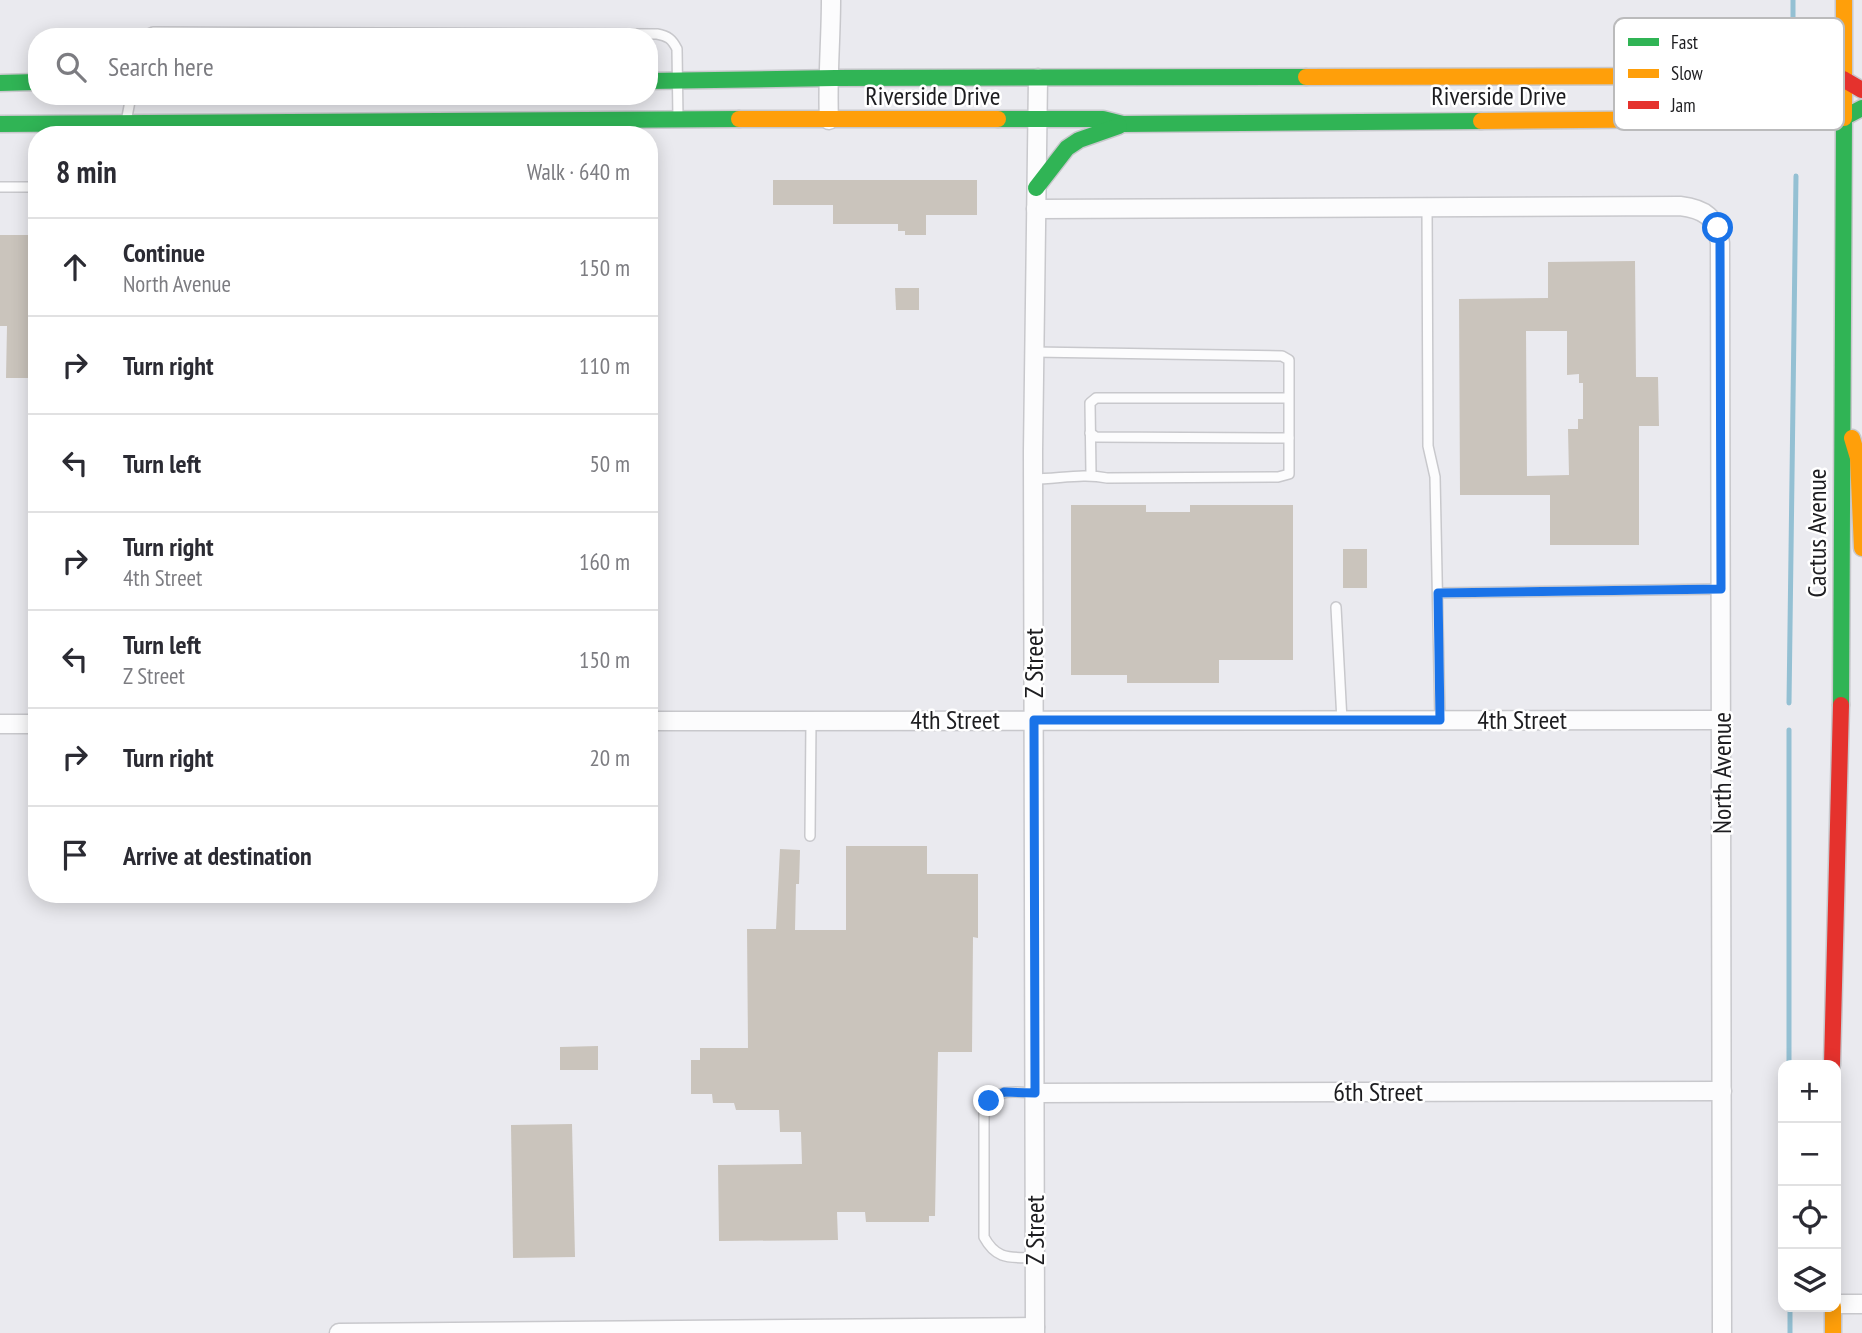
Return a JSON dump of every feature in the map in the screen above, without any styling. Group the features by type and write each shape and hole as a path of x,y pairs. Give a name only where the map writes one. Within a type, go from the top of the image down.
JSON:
{"street":[{"path":"829,120 827,79 831,65 831,0"},
{"name":"Cactus Avenue","path":"1844,0 1844,18"},
{"name":"Riverside Drive","path":"658,81 1614,76"},
{"name":"Z Street","path":"1035,1330 1033,479 1038,78"},
{"name":"Riverside Drive","path":"1844,80 1862,90"},
{"path":"0,83 28,82"},
{"name":"Riverside Drive","path":"1844,117 1862,108"},
{"name":"Riverside Drive","path":"0,124 1103,120 1123,124 1614,120"},
{"path":"1036,188 1067,148 1079,140 1123,124"},
{"name":"Cactus Avenue","path":"1832,1060 1841,764 1843,130"},
{"name":"North Avenue","path":"1427,207 1680,206 1696,208 1711,216 1718,228 1722,720 1722,1333"},
{"path":"1036,209 1427,207"},
{"path":"1842,400 1858,458 1862,548"},
{"name":"4th Street","path":"658,721 1722,720"},
{"path":"0,724 28,724"},
{"name":"6th Street","path":"1035,1093 1722,1091"},
{"path":"1841,1305 1862,1304"},
{"path":"1833,1333 1834,1312"},
{"path":"339,1333 1035,1330"}],"lane":[{"path":"658,34 666,35 677,49 678,120"},
{"path":"132,105 133,123 139,126"},
{"path":"0,187 28,187"},
{"path":"1427,207 1428,446 1435,477 1440,720"},
{"path":"1033,479 1065,479 1090,474 1107,478 1278,477 1289,474 1289,360 1282,356 1034,352"},
{"path":"1090,474 1090,403 1096,398 1288,398"},
{"path":"1090,433 1096,437 1289,438"},
{"path":"1438,593 1721,589"},
{"path":"1336,607 1342,721"},
{"path":"810,836 811,720"},
{"path":"1035,1093 1004,1092 989,1101 984,1114 984,1237 990,1250 1001,1256 1035,1258"}],"building":[{"path":"773,180 977,180 977,215 926,215 926,235 905,235 905,231 898,231 898,224 833,224 833,205 773,205"},
{"path":"0,235 28,235 28,378 6,378 7,326 0,326"},
{"path":"1635,261 1636,377 1658,377 1659,426 1639,426 1639,545 1550,545 1550,495 1460,495 1459,299 1548,298 1548,262","holes":["1526,331 1567,331 1567,375 1579,374 1579,383 1583,383 1583,419 1578,419 1578,429 1568,429 1569,475 1527,476"]},
{"path":"895,288 919,288 919,310 896,310"},
{"path":"1071,505 1146,505 1146,512 1190,512 1190,505 1293,505 1293,660 1219,660 1219,683 1127,683 1127,675 1071,675"},
{"path":"1343,549 1367,549 1367,588 1343,588"},
{"path":"846,846 927,846 927,874 978,874 978,938 973,937 972,1052 938,1052 935,1216 929,1216 929,1222 866,1222 865,1212 837,1212 838,1240 719,1241 718,1165 802,1164 801,1132 780,1132 779,1110 736,1110 734,1103 713,1103 712,1094 691,1094 691,1060 700,1060 700,1048 748,1048 747,929 776,929 780,849 800,850 795,930 846,930"},
{"path":"598,1046 598,1070 560,1070 560,1047"},
{"path":"572,1124 575,1257 513,1258 511,1125"}],"waterway":[{"path":"1793,0 1793,18"},
{"path":"1789,703 1796,176"},
{"path":"1789,730 1789,1060"},
{"path":"1790,1312 1790,1333"}],"traffic: fast":[{"path":"658,81 1306,77"},
{"path":"0,83 28,82"},
{"path":"1844,117 1862,108"},
{"path":"0,124 739,119"},
{"path":"998,119 1103,119 1123,124 1481,121"},
{"path":"1036,188 1067,148 1079,140 1119,126"},
{"path":"1841,705 1844,130"}],"traffic: slow":[{"path":"1844,0 1844,118"},
{"path":"1306,77 1614,76"},
{"path":"739,119 998,119"},
{"path":"1481,121 1614,120"},
{"path":"1852,438 1858,458 1862,548"},
{"path":"1833,1312 1833,1333"}],"traffic: jam":[{"path":"1844,80 1862,90"},
{"path":"1832,1060 1841,705"}],"route":[{"path":"989,1101 1004,1092 1035,1093 1034,720 1440,720 1438,593 1721,589 1718,228"}]}
